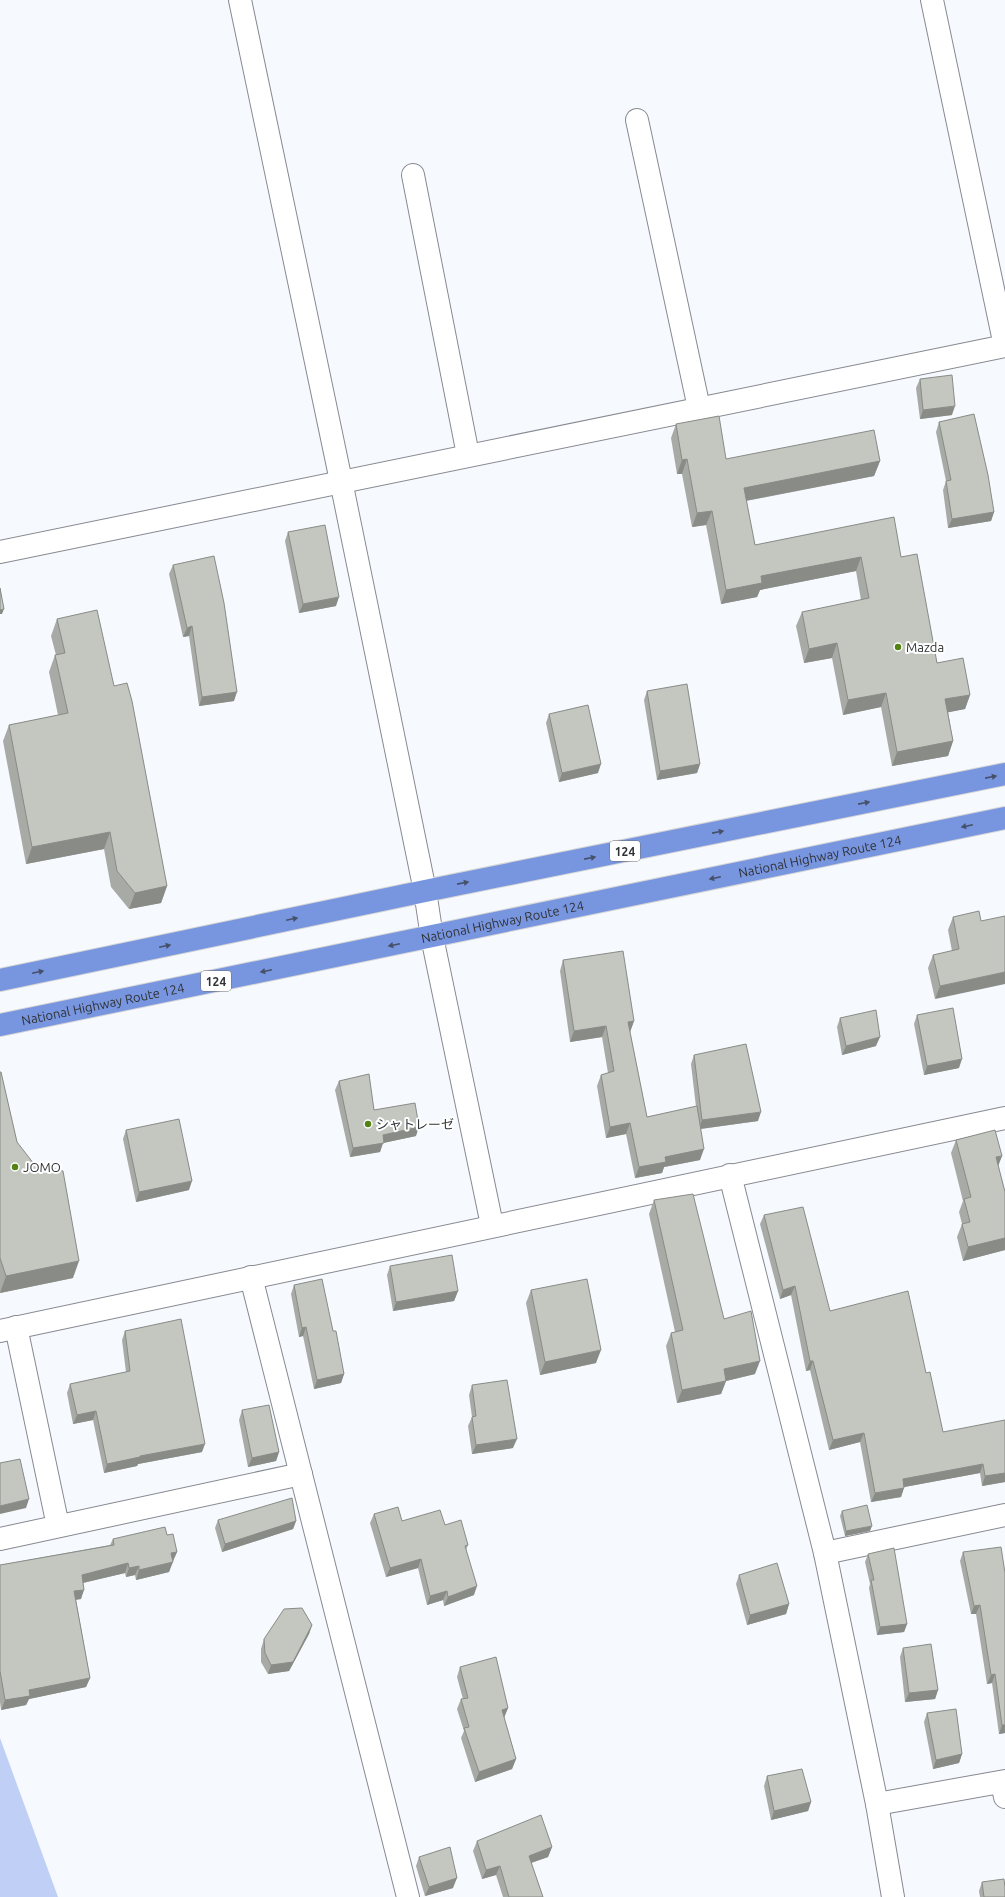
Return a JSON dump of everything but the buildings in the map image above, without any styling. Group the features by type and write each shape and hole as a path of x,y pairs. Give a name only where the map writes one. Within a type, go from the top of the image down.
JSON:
{"highway":[{"name":"124","path":"0,980 425,891 1005,774"},
{"name":"National Highway Route 124","path":"0,1025 1005,818"}],"street":[{"path":"240,0 341,481 425,891 432,937 492,1225"},
{"path":"0,552 1005,346 932,0"},
{"path":"637,120 700,408"},
{"path":"413,175 468,455"},
{"path":"58,1526 8,1329 492,1225 1005,1118"},
{"path":"730,1175 825,1553 877,1804 893,1897"},
{"path":"251,1277 408,1897"},
{"path":"0,1539 301,1474"},
{"path":"825,1553 1005,1516"},
{"path":"877,1804 1004,1786"}],"shaded area":[{"path":"0,1738 58,1897 0,1897"}],"place":[{"name":"Mazda","path":"898,647"},
{"name":"シャトレーゼ","path":"368,1124"},
{"name":"JOMO","path":"15,1167"}]}
